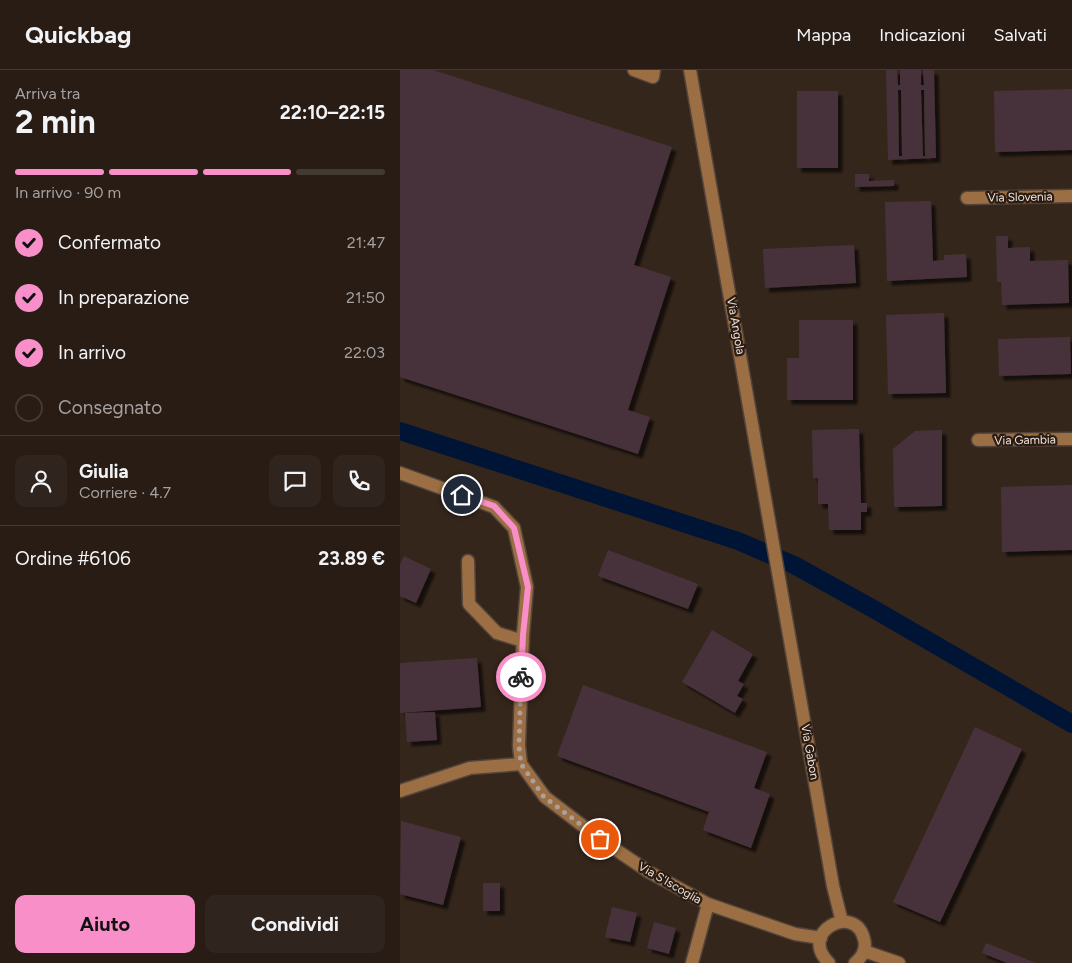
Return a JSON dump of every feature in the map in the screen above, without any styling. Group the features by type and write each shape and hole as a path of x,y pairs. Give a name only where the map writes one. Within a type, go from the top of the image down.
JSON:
{"street":[{"path":"634,70 653,77 654,70"},
{"name":"Via Angola","path":"690,70 781,582"},
{"name":"Via Slovenia","path":"967,198 1072,196"},
{"name":"Via Gambia","path":"978,440 1072,439"},
{"path":"400,473 494,506 514,528 528,587 523,641 519,746 521,764 470,768 400,791"},
{"path":"468,561 469,604 497,633 523,641"},
{"name":"Via Gabon","path":"781,582 833,886 842,922"},
{"name":"Via S'Iscoglia","path":"521,764 544,797 600,839 649,872 708,904 795,934 821,938"},
{"path":"692,963 708,904"},
{"path":"830,963 821,952 821,938 828,926 842,922 849,922 860,930 864,936 864,951 855,963"},
{"path":"864,951 899,963"}],"building":[{"path":"400,70 433,70 672,147 634,265 671,277 628,410 650,417 638,454 400,377"},
{"path":"886,70 897,70 898,85 900,85 900,70 921,70 921,85 924,85 923,70 934,70 936,158 888,160","holes":["898,90 901,90 902,156 899,156","921,90 924,90 925,156 923,156"]},
{"path":"1072,89 1072,150 995,152 994,91"},
{"path":"797,91 838,91 838,168 797,168"},
{"path":"855,174 869,174 869,181 894,180 894,186 855,187"},
{"path":"931,201 933,261 944,260 944,255 966,254 967,277 887,281 885,202"},
{"path":"996,236 1008,236 1008,248 1030,247 1030,261 1068,260 1069,303 1002,305 1001,282 997,282"},
{"path":"854,245 856,283 765,288 763,249"},
{"path":"944,313 946,393 888,394 886,315"},
{"path":"799,320 853,320 853,400 787,400 787,358 799,358"},
{"path":"1070,337 1071,374 999,376 998,339"},
{"path":"859,429 861,503 867,503 867,512 861,512 861,530 829,530 828,504 818,504 818,478 813,478 812,430"},
{"path":"942,430 942,506 894,507 893,449 915,431"},
{"path":"1072,485 1072,550 1002,552 1001,487"},
{"path":"608,550 698,584 688,609 598,576"},
{"path":"404,556 431,569 416,603 400,596 400,565"},
{"path":"712,630 753,654 738,681 744,684 737,696 743,699 735,713 682,682"},
{"path":"477,658 481,707 400,713 400,663"},
{"path":"583,685 767,752 754,788 770,794 751,848 703,830 709,812 557,756"},
{"path":"435,712 437,740 407,742 405,713"},
{"path":"975,727 1022,749 940,922 893,902"},
{"path":"401,821 461,837 443,905 400,894"},
{"path":"483,883 500,883 500,911 483,911"},
{"path":"612,907 637,913 630,942 605,937"},
{"path":"654,922 676,928 669,954 647,948"},
{"path":"986,943 1036,963 1007,963 982,953"}],"waterway":[{"path":"400,431 738,541 794,565 1072,724"}],"way so far":[{"path":"521,677 519,746 521,764 544,797 600,839"}],"route":[{"path":"462,495 494,506 514,528 528,587 521,677"}]}
